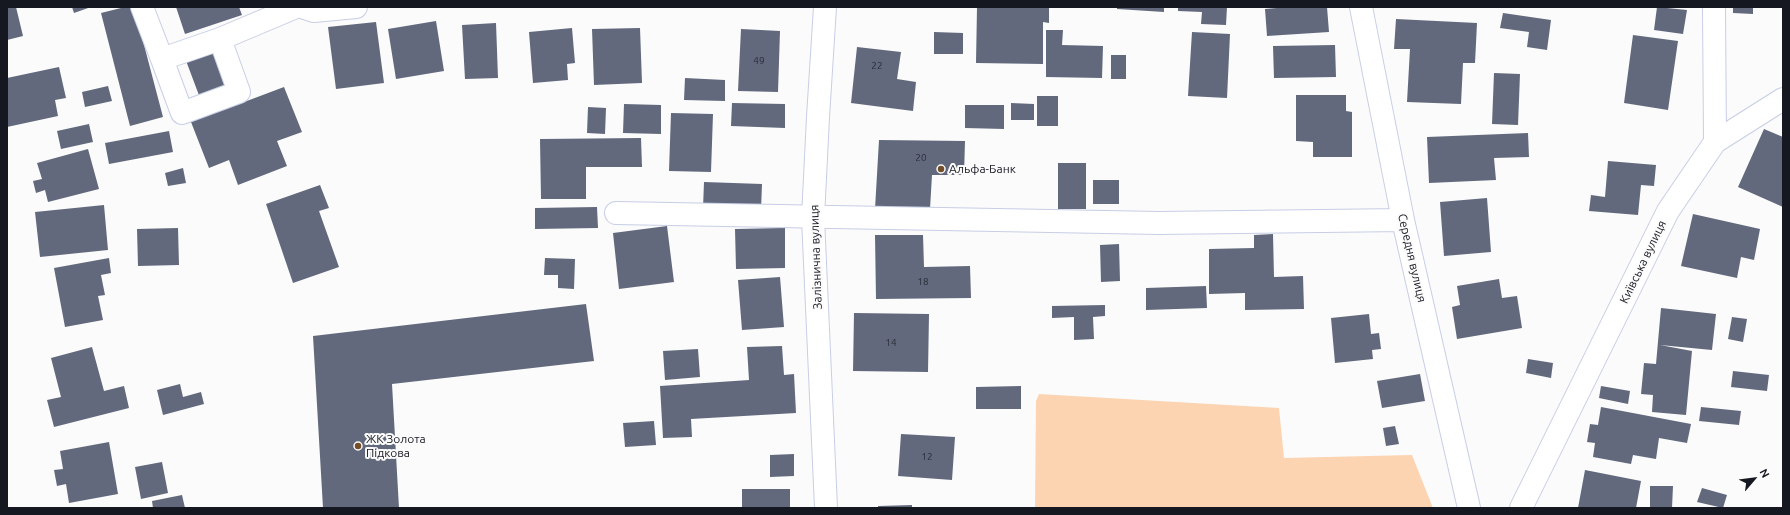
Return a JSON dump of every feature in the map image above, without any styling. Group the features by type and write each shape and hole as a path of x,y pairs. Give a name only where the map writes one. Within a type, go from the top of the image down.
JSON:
{"street":[{"path":"142,7 182,113 239,92 220,39"},
{"path":"162,59 220,39 296,7"},
{"path":"302,7 314,11 356,7"},
{"name":"Залізнична вулиця","path":"825,7 813,218 826,508"},
{"name":"Середня вулиця","path":"1361,7 1403,220 1469,508"},
{"path":"1714,7 1715,142"},
{"path":"1715,142 1783,99"},
{"name":"Київська вулиця","path":"1521,508 1668,211 1715,142"},
{"path":"616,214 1159,223 1403,220"}],"shaded area":[{"path":"1039,394 1279,408 1284,458 1412,455 1433,508 1035,508 1036,401"}],"building":[{"path":"7,7 16,7 23,36 7,40"},
{"path":"72,7 91,7 74,13"},
{"path":"125,7 134,7 163,117 130,126 101,13"},
{"path":"176,7 239,7 242,15 185,34"},
{"path":"977,7 1049,7 1049,23 1043,22 1043,64 976,63"},
{"path":"1117,7 1164,7 1164,12 1117,9"},
{"path":"1178,7 1227,7 1226,25 1201,24 1202,12 1178,11"},
{"path":"1288,7 1327,7 1329,32 1267,36 1265,9"},
{"path":"1657,7 1687,10 1683,34 1654,30"},
{"path":"1733,7 1753,7 1753,14 1733,13"},
{"path":"1503,13 1551,20 1547,50 1527,47 1529,32 1500,28"},
{"path":"1396,19 1477,23 1475,63 1463,63 1461,104 1407,102 1410,49 1394,49"},
{"path":"436,21 444,71 396,79 388,29"},
{"path":"376,22 384,83 336,89 328,27"},
{"path":"496,23 498,78 465,79 462,25"},
{"path":"572,28 575,63 567,64 568,80 533,83 529,32"},
{"path":"640,28 642,83 594,85 592,29"},
{"path":"741,29 780,31 778,92 738,91"},
{"path":"1046,30 1063,30 1062,45 1103,46 1102,78 1046,77"},
{"path":"934,32 963,33 963,54 934,54"},
{"path":"1192,32 1230,34 1227,98 1188,96"},
{"path":"1633,35 1678,41 1668,110 1624,103"},
{"path":"1335,45 1336,77 1274,78 1273,46"},
{"path":"213,47 229,87 200,98 185,58"},
{"path":"857,47 901,52 897,79 916,82 913,111 851,103"},
{"path":"1111,55 1126,55 1126,79 1111,79"},
{"path":"59,67 66,98 55,100 58,116 7,127 7,78"},
{"path":"1494,73 1520,74 1518,125 1492,124"},
{"path":"685,78 725,80 725,101 684,100"},
{"path":"108,86 112,101 85,107 82,92"},
{"path":"284,87 302,132 277,141 287,166 238,185 229,160 209,168 191,122"},
{"path":"1296,95 1346,95 1346,111 1352,112 1352,157 1313,157 1313,142 1296,141"},
{"path":"1037,96 1058,96 1058,126 1037,126"},
{"path":"732,103 785,104 785,128 731,126"},
{"path":"1011,103 1034,104 1034,120 1011,120"},
{"path":"624,104 661,105 661,134 623,133"},
{"path":"965,105 1004,105 1004,129 965,128"},
{"path":"588,107 606,108 605,134 587,133"},
{"path":"671,113 713,114 711,172 669,171"},
{"path":"89,124 93,142 61,149 57,131"},
{"path":"1764,129 1783,137 1783,207 1738,187"},
{"path":"169,131 173,152 109,164 105,143"},
{"path":"1528,133 1529,157 1494,158 1496,180 1429,183 1427,137"},
{"path":"641,138 642,167 586,167 586,199 541,199 540,139"},
{"path":"879,140 965,141 964,175 932,175 930,209 875,209"},
{"path":"88,149 99,189 48,202 45,190 36,193 33,181 42,179 37,163"},
{"path":"1608,161 1656,165 1654,186 1641,185 1638,215 1589,211 1591,195 1605,197"},
{"path":"1058,163 1086,163 1086,209 1058,209"},
{"path":"183,168 186,183 168,186 165,173"},
{"path":"1093,180 1119,180 1119,204 1093,204"},
{"path":"704,182 762,184 761,210 703,208"},
{"path":"320,185 329,208 319,211 339,267 293,283 266,204"},
{"path":"1487,198 1491,252 1444,256 1440,202"},
{"path":"104,205 108,250 40,257 35,212"},
{"path":"597,207 598,228 535,229 535,208"},
{"path":"1693,214 1760,229 1754,260 1741,257 1737,278 1681,266"},
{"path":"667,226 674,282 619,289 613,233"},
{"path":"178,228 179,265 138,266 137,229"},
{"path":"785,228 785,268 736,269 735,229"},
{"path":"1273,234 1274,277 1303,276 1304,309 1245,310 1245,293 1209,294 1209,249 1254,248 1254,235"},
{"path":"875,235 923,235 924,267 970,266 971,298 876,299"},
{"path":"1119,244 1120,281 1101,282 1100,245"},
{"path":"109,258 111,273 101,275 105,295 98,296 103,320 65,327 54,268"},
{"path":"545,258 575,259 574,289 558,288 558,275 544,275"},
{"path":"780,277 784,327 742,330 738,280"},
{"path":"1499,279 1502,298 1517,296 1522,328 1457,339 1452,307 1460,305 1457,286"},
{"path":"1206,286 1207,308 1146,310 1146,288"},
{"name":"ЖК Золота Підкова","path":"586,304 594,361 392,384 399,508 323,508 313,336"},
{"path":"1105,305 1105,316 1093,317 1094,339 1074,340 1074,317 1052,318 1052,306"},
{"path":"1661,308 1716,314 1712,350 1660,345 1692,351 1686,415 1652,412 1653,395 1641,394 1644,363 1656,364"},
{"path":"854,313 929,314 928,372 853,371"},
{"path":"1369,314 1371,334 1379,333 1381,349 1372,350 1373,359 1335,363 1331,318"},
{"path":"1732,317 1747,319 1743,342 1728,339"},
{"path":"782,346 784,375 794,374 796,413 691,419 692,437 663,438 660,386 749,380 747,347"},
{"path":"92,347 104,391 124,386 129,408 54,427 47,400 61,397 51,358"},
{"path":"698,349 700,377 665,380 663,351"},
{"path":"1528,359 1553,363 1551,378 1526,373"},
{"path":"1733,371 1769,375 1767,391 1731,387"},
{"path":"1420,374 1425,401 1382,408 1377,381"},
{"path":"180,384 183,397 201,392 204,404 163,415 157,390"},
{"path":"1021,386 1021,409 976,409 976,387"},
{"path":"1601,386 1630,391 1628,404 1599,398"},
{"path":"1601,407 1691,424 1687,443 1659,438 1656,459 1633,455 1631,464 1593,457 1595,443 1587,442 1590,424 1598,425"},
{"path":"1701,407 1741,411 1739,425 1699,421"},
{"path":"654,421 656,445 625,447 623,423"},
{"path":"1395,426 1399,444 1386,446 1383,428"},
{"path":"901,434 955,437 952,480 898,476"},
{"path":"109,442 118,494 69,503 66,484 57,486 54,470 63,469 60,451"},
{"path":"794,454 794,476 770,477 770,455"},
{"path":"162,462 168,493 141,499 135,467"},
{"path":"1585,470 1641,481 1636,508 1578,508"},
{"path":"1650,486 1673,486 1672,508 1650,508"},
{"path":"1702,488 1727,495 1723,508 1697,502"},
{"path":"742,489 790,489 790,508 742,508"},
{"path":"182,495 185,508 153,508 152,501"},
{"path":"912,505 912,508 878,508 878,506"}],"place":[{"name":"Альфа-Банк","path":"941,169"},
{"name":"ЖК Золота Підкова","path":"358,446"}]}
